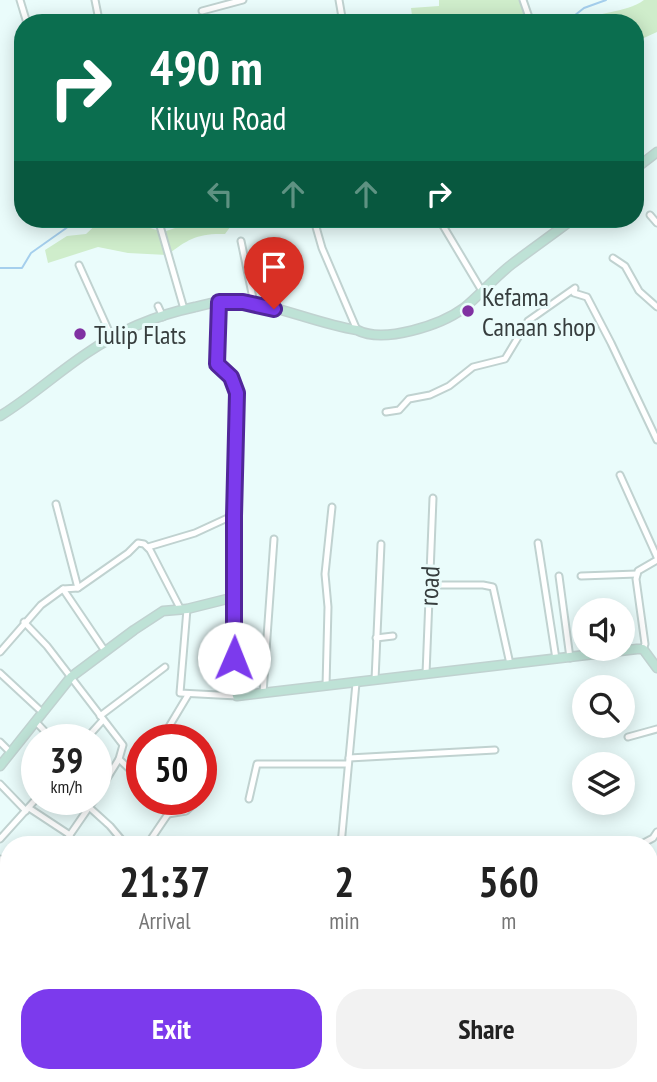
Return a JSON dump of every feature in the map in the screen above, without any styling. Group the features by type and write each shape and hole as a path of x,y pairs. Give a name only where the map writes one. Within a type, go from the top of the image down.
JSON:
{"main road":[{"path":"0,416 29,399 85,355 112,338 184,309 231,300 365,334 391,334 420,329 450,316 561,228"},
{"path":"0,766 71,677 158,613 235,599 234,685 237,696 643,649 657,668"}],"street":[{"path":"202,11 243,0"},
{"path":"650,215 657,223"},
{"path":"161,228 184,309"},
{"path":"316,228 357,330"},
{"path":"444,228 483,292"},
{"path":"241,241 255,304"},
{"path":"613,258 625,266 639,291 657,307"},
{"path":"79,265 112,338"},
{"path":"386,412 398,410 409,399 430,395 449,386 473,367 505,359 528,321 575,288 575,293 587,297 657,440"},
{"path":"219,302 217,364 231,377 237,393 235,599"},
{"path":"158,306 163,317"},
{"path":"581,576 637,574 657,558 620,475"},
{"name":"road","path":"426,674 433,498"},
{"path":"56,504 78,588"},
{"path":"326,686 328,607 325,574 332,507"},
{"path":"0,652 41,605 64,590 78,588 138,543 148,547 195,533 234,516"},
{"path":"264,693 274,540"},
{"path":"538,543 556,660"},
{"path":"375,680 382,544"},
{"path":"148,547 184,610 179,691 188,695 237,696"},
{"path":"637,574 645,644 643,649"},
{"path":"559,576 570,659"},
{"path":"428,585 482,584 493,587 510,666"},
{"path":"64,590 105,651"},
{"path":"24,622 71,677 123,745 112,770"},
{"path":"376,638 393,636"},
{"path":"97,724 165,667"},
{"path":"0,673 43,713"},
{"path":"342,836 356,682"},
{"path":"171,724 188,695"},
{"path":"635,735 657,729"},
{"path":"0,742 11,753"},
{"path":"249,799 257,764 349,761 495,750"},
{"path":"119,759 126,765"},
{"path":"0,784 21,803"},
{"path":"3,836 22,815"},
{"path":"38,815 70,835 84,815"},
{"path":"98,815 119,836"},
{"path":"154,836 167,815"}],"green space":[{"path":"439,0 525,0 529,14 412,14 411,8 439,6"},
{"path":"644,0 657,0 657,32 644,38 644,14 601,14 628,8"},
{"path":"92,228 150,228 163,232 175,228 229,228 225,234 194,238 167,255 128,253 98,247 48,263 45,250 67,236 86,234"}],"waterway":[{"path":"576,14 584,8 606,0"},
{"path":"0,268 22,268 31,253 66,228"}],"place":[{"name":"Kefama Canaan shop","path":"468,311"},
{"name":"Tulip Flats","path":"80,334"}],"route":[{"path":"234,658 237,393 236,384 217,364 219,302 231,300 274,309"}]}
